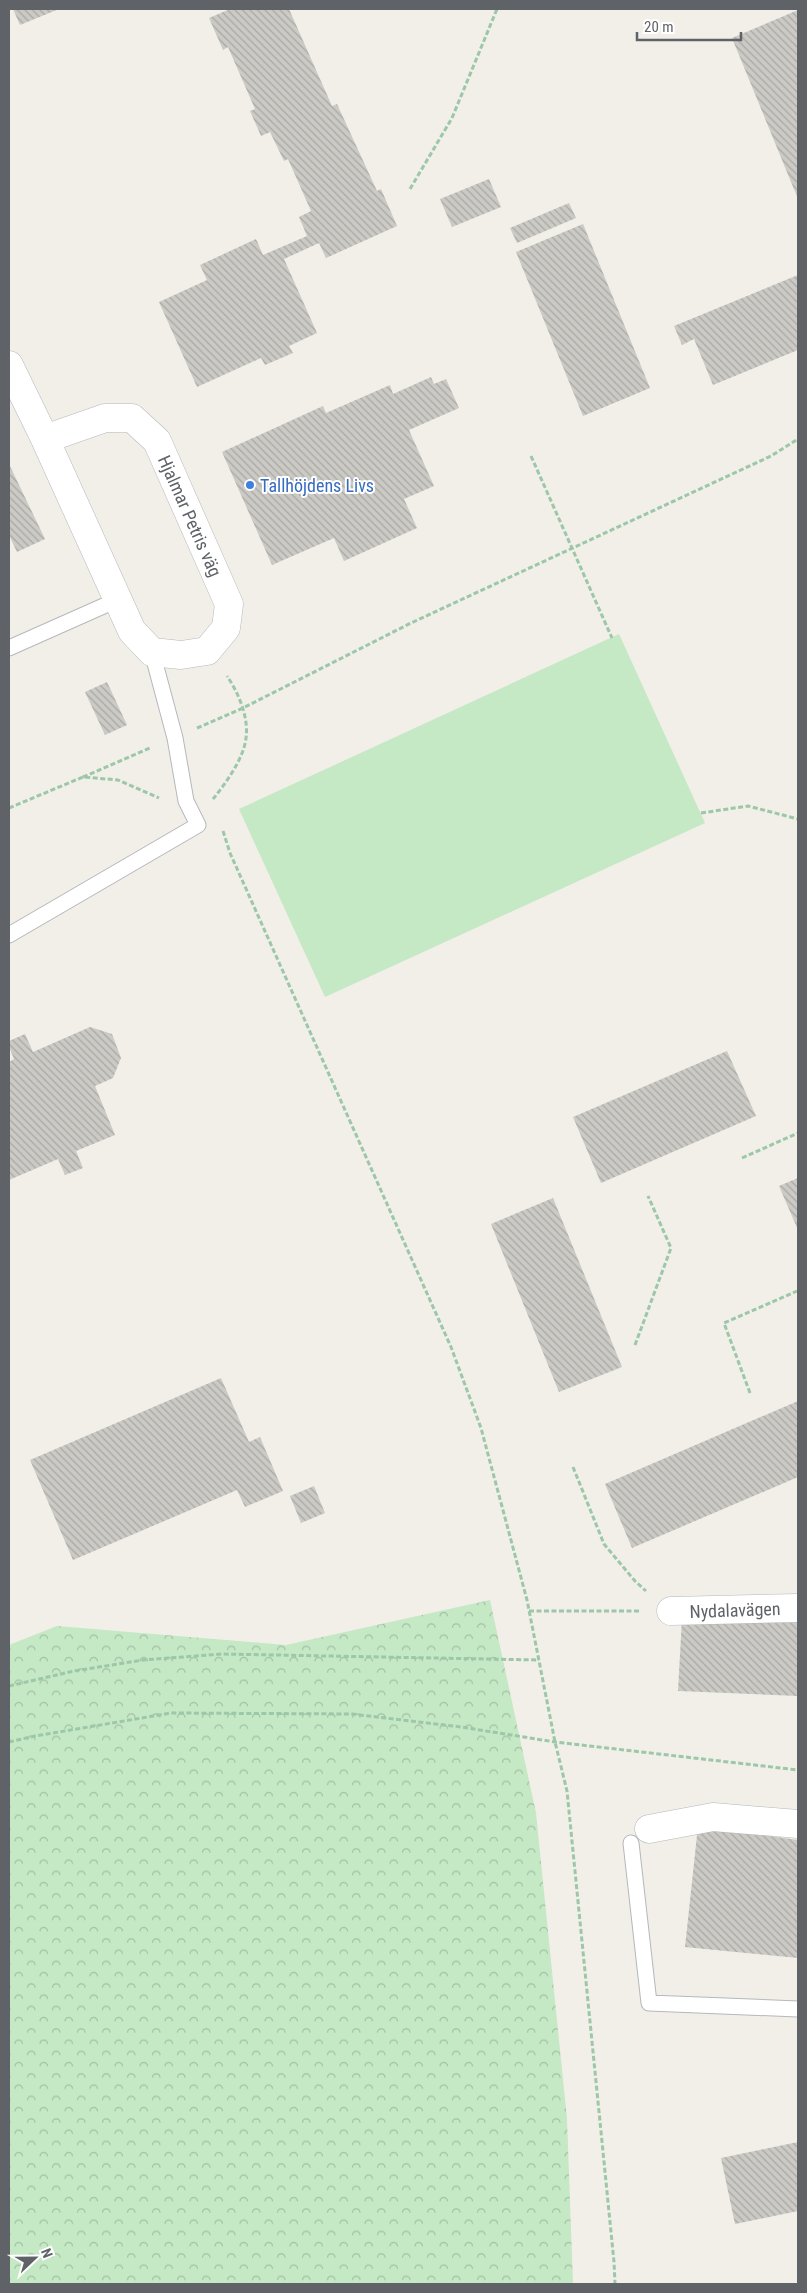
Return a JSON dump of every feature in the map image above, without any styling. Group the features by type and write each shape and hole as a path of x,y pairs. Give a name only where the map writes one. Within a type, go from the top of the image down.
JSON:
{"street":[{"path":"9,365 45,439 132,631 152,652 181,655 207,651"},
{"name":"Hjalmar Petris väg","path":"45,439 105,418 132,418 157,441 229,604 226,628 207,651"},
{"name":"Nydalavägen","path":"671,1611 798,1608"},
{"path":"640,1836 713,1817 798,1824"}],"lane":[{"path":"9,648 117,600"},
{"path":"9,935 198,825 186,801 175,738 152,652"},
{"path":"640,1836 649,2003 798,2009"}],"path":[{"path":"410,189 452,118 497,9"},
{"path":"9,808 243,708 411,624 771,456 798,439"},
{"path":"530,456 612,638"},
{"path":"83,777 118,780 172,803 213,799 232,774 246,738 243,708 229,678 207,651"},
{"path":"213,799 216,808"},
{"path":"701,812 748,806 798,819"},
{"path":"222,826 230,853 450,1347 481,1428 529,1611 555,1742 567,1791 615,2284"},
{"path":"742,1158 798,1134"},
{"path":"635,1345 671,1248 648,1196"},
{"path":"750,1393 724,1323 797,1291"},
{"path":"573,1466 604,1544 635,1581 671,1611"},
{"path":"529,1611 671,1611"},
{"path":"9,1686 74,1671 143,1660 222,1654 539,1660"},
{"path":"9,1742 171,1713 352,1714 555,1742 798,1770"}],"green space":[{"path":"619,634 705,823 325,997 239,809"},
{"path":"490,1600 536,1813 567,2119 573,2284 9,2284 9,1645 57,1626 286,1645"}],"building":[{"path":"13,9 59,9 20,25"},
{"path":"230,9 289,9 332,106 337,104 377,191 381,189 397,226 326,258 319,243 284,259 317,333 289,346 293,353 265,365 261,358 197,387 159,302 207,280 200,265 256,239 263,255 307,236 299,217 311,211 288,159 284,161 270,132 261,136 250,111 255,109 228,47 223,50 209,18"},
{"path":"798,10 798,199 732,38"},
{"path":"489,179 501,207 452,227 440,199"},
{"path":"569,203 576,218 517,243 510,228"},
{"path":"583,224 650,388 583,416 516,252"},
{"path":"798,275 798,350 713,385 694,339 682,345 674,326"},
{"path":"431,377 434,384 446,379 459,408 409,430 434,486 404,499 417,528 344,561 334,538 272,565 222,452 323,406 326,413 390,385 393,394"},
{"path":"9,464 45,539 17,552 9,535"},
{"path":"107,682 127,725 105,735 85,692"},
{"path":"90,1027 112,1034 121,1058 113,1078 95,1086 115,1135 76,1151 83,1168 65,1175 58,1159 9,1180 9,1062 14,1059 9,1047 9,1041 25,1034 33,1052"},
{"path":"727,1051 756,1116 601,1183 573,1117"},
{"path":"798,1178 798,1230 779,1186"},
{"path":"553,1198 622,1367 559,1392 491,1224"},
{"path":"221,1378 249,1442 260,1437 283,1491 245,1507 237,1490 73,1560 30,1460"},
{"path":"798,1401 798,1477 632,1548 605,1484"},
{"path":"314,1486 325,1513 301,1523 290,1496"},
{"path":"682,1618 798,1620 798,1696 678,1691"},
{"path":"698,1826 798,1840 798,1958 685,1947"},
{"path":"798,2142 798,2211 735,2224 721,2158"}],"place":[{"name":"Tallhöjdens Livs","path":"250,485"}]}
